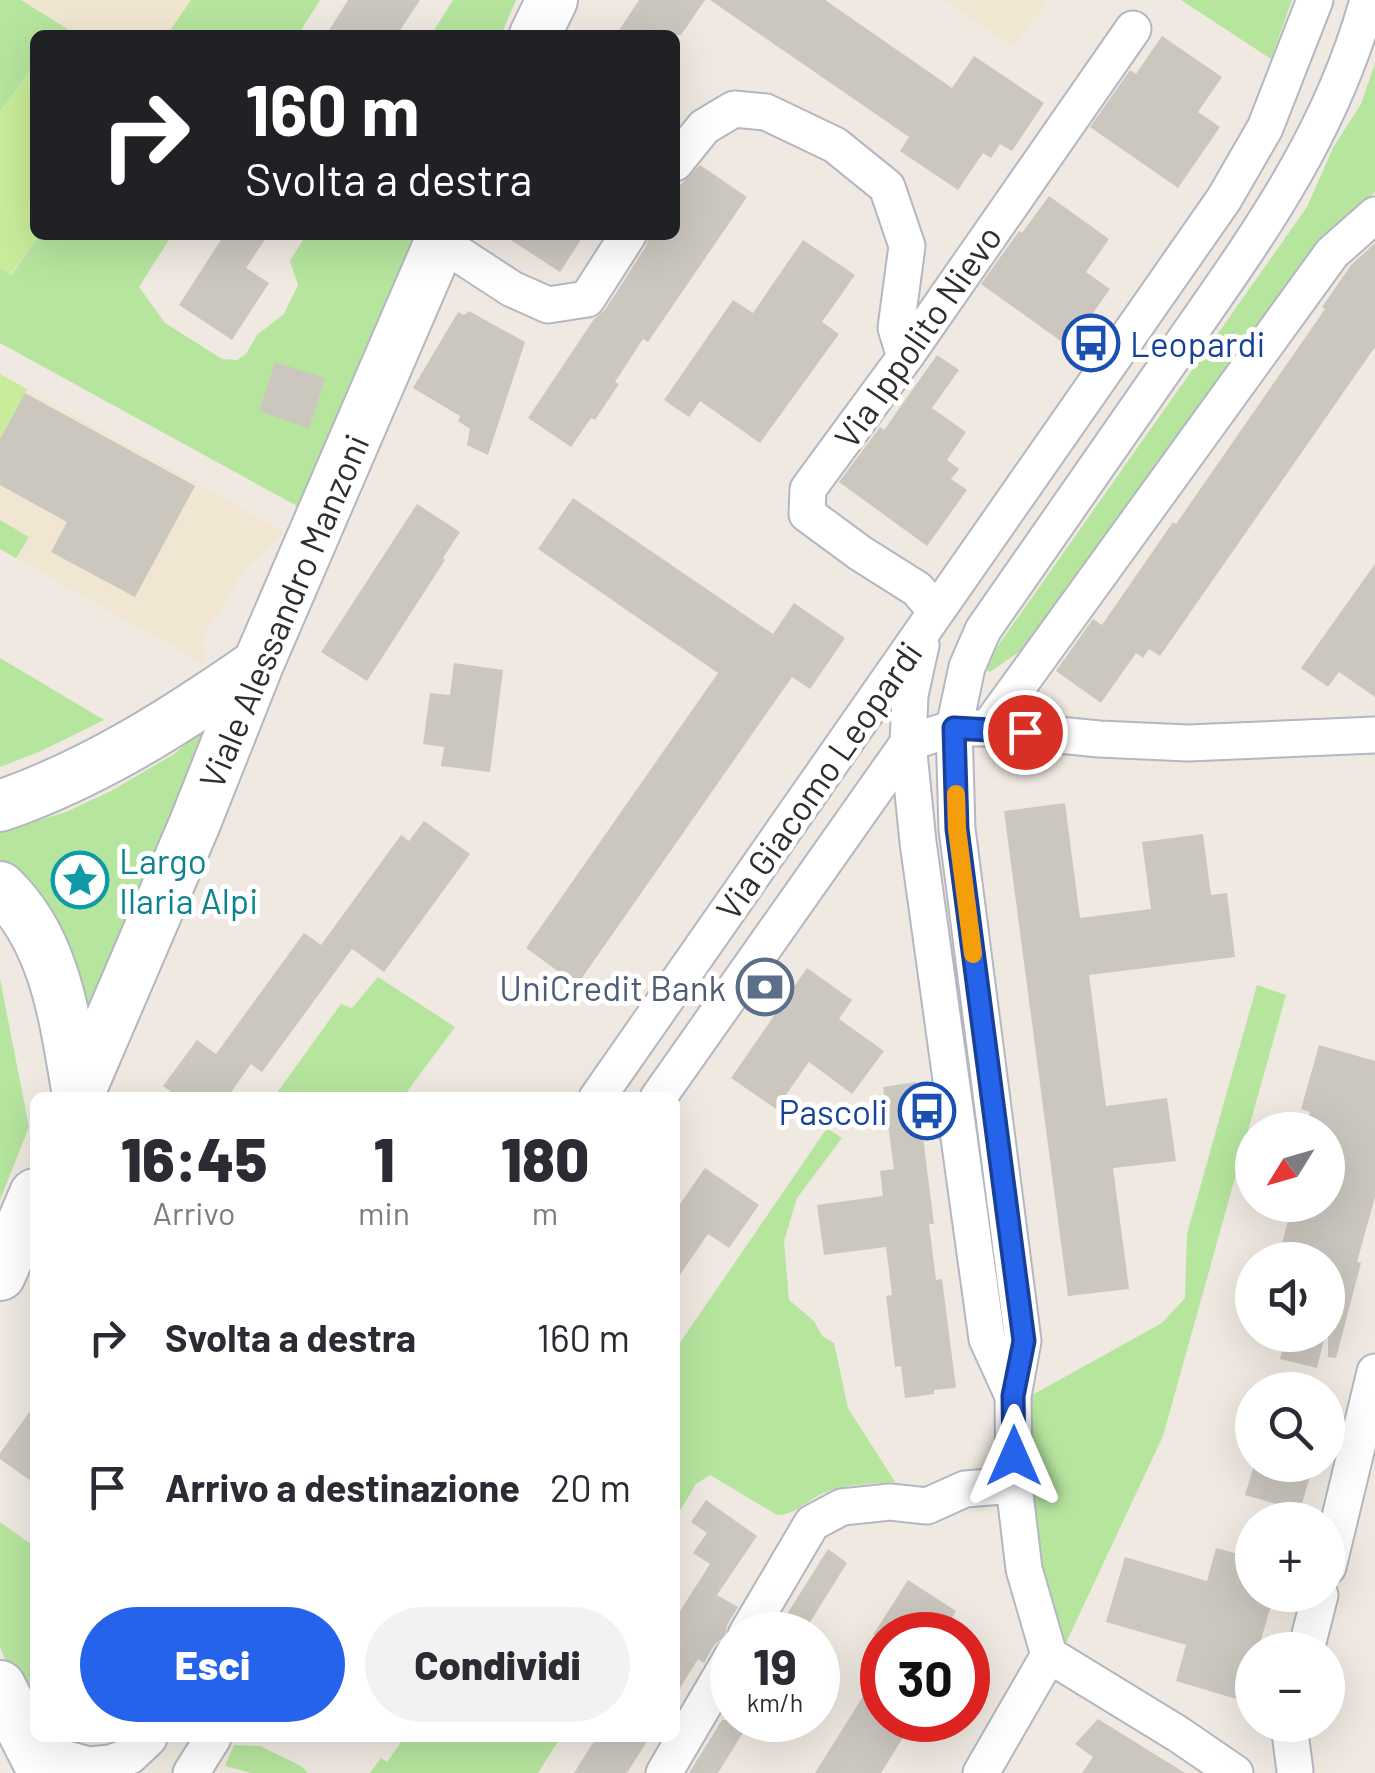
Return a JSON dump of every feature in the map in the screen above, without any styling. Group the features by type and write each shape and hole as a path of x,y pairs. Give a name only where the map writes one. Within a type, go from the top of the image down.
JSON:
{"street":[{"path":"538,30 552,0"},
{"name":"Via Giacomo Leopardi","path":"600,1092 1224,198 1265,128 1315,0"},
{"name":"Via Giacomo Leopardi","path":"971,728 967,667 983,630 1264,225 1308,152 1340,84 1368,0"},
{"name":"Via Ippolito Nievo","path":"936,610 916,590 807,514 808,489 905,357 1132,30"},
{"path":"680,157 704,126 734,109 766,112 836,145 887,187 907,246 896,328 905,357"},
{"path":"1224,198 1264,225"},
{"path":"1234,1773 1049,1655 1024,1569 1014,1485 1013,1396 1024,1341 957,829 971,728 1332,252 1375,215"},
{"name":"Viale Alessandro Manzoni","path":"69,1092 195,823 258,664 442,240"},
{"path":"443,240 512,289 548,305 587,299 625,240"},
{"name":"Via Giacomo Leopardi","path":"662,1092 908,742 910,695 920,647 936,610"},
{"path":"0,806 130,748 258,664"},
{"name":"Via Giacomo Leopardi","path":"908,742 971,728 1188,743 1375,735"},
{"path":"908,742 918,842 987,1339 1013,1396"},
{"path":"0,887 18,904 46,955 63,1014 67,1092"},
{"path":"0,939 21,981 34,1035 64,1092"},
{"path":"0,1275 30,1206"},
{"path":"1344,1502 1375,1372"},
{"path":"760,1612 812,1523 842,1506 890,1502 928,1506 964,1489 1014,1485"},
{"path":"981,1773 1049,1655"},
{"path":"0,1686 34,1755 46,1754 89,1765 110,1763 130,1756 145,1742"},
{"path":"664,1773 710,1695"},
{"path":"124,1773 146,1742"},
{"path":"193,1772 211,1742"},
{"path":"1289,1742 1290,1772"}],"shaded area":[{"path":"21,0 191,0 170,30 69,30"},
{"path":"945,0 1048,0 1013,47"},
{"path":"0,374 284,532 245,569 201,641 206,652 204,664 0,549"}],"green space":[{"path":"0,0 21,0 69,30 30,30 30,70 0,112"},
{"path":"191,0 320,0 301,30 170,30"},
{"path":"453,0 516,0 503,30 434,30"},
{"path":"1181,0 1292,0 1271,59"},
{"path":"1375,63 1375,191 1316,245 1030,644 990,672 983,667 1307,207 1333,148 1361,104"},
{"path":"30,70 30,240 36,240 10,275 0,268 0,112"},
{"path":"36,240 169,240 139,287 165,323 222,359 237,360 246,354 257,335 284,314 298,285 290,261 303,240 412,240 297,506 0,343 0,268 11,275"},
{"path":"0,374 27,389 0,439"},
{"path":"0,520 29,537 16,558 0,549"},
{"path":"0,658 104,720 0,767"},
{"name":"Largo Ilaria Alpi","path":"216,719 88,1030 0,871 0,832 66,812 111,791 174,754"},
{"path":"378,977 455,1027 407,1092 278,1092 341,1004 352,1008"},
{"path":"0,979 29,1127 0,1200"},
{"path":"1257,985 1286,995 1253,1112 1235,1112 1235,1178 1163,1436 1066,1643 1056,1639 1035,1555 1025,1399 1162,1323 1185,1298 1187,1234"},
{"path":"827,1128 842,1138 797,1198 784,1241 789,1300 814,1321 822,1336 834,1343 848,1408 895,1482 838,1488 789,1513 777,1515 710,1475 696,1484 680,1511 680,1343"},
{"path":"0,1522 30,1543 30,1702 15,1682 0,1647"},
{"path":"401,1742 557,1742 538,1773 370,1773 381,1758 387,1762"},
{"path":"234,1745 260,1746 308,1773 251,1773 225,1766"}],"building":[{"path":"348,0 420,0 400,30 329,30"},
{"path":"639,0 705,0 681,35 680,30 619,30"},
{"path":"710,0 825,0 952,88 974,56 1044,103 1012,151 1000,144 991,158 983,153 958,190 900,151 909,137"},
{"path":"1162,36 1222,77 1198,112 1220,127 1178,188 1090,127 1130,70 1136,74"},
{"path":"700,165 747,197 648,342 643,339 595,420 591,418 571,447 528,418 594,319 605,310 648,240 680,240 680,185"},
{"path":"1049,196 1109,239 1086,272 1110,289 1069,347 981,284"},
{"path":"221,240 265,240 246,268 269,283 232,340 179,305"},
{"path":"511,240 581,240 560,272"},
{"path":"803,240 855,275 822,322 839,334 760,443 700,401 689,417 664,400 733,300 753,313"},
{"path":"1375,243 1375,347 1160,656 1149,649 1143,658 1136,653 1101,703 1056,671 1093,619 1102,625 1325,309 1322,307 1351,265"},
{"path":"469,311 525,342 488,455 467,445 470,429 458,421 460,416 413,388 458,312 464,315"},
{"path":"937,355 959,370 932,408 966,432 947,460 959,469 951,479 967,490 927,546 839,482 880,427 884,430"},
{"path":"275,362 325,378 309,428 259,411"},
{"path":"25,393 195,486 135,597 51,552 67,522 0,485 0,439"},
{"path":"573,498 773,634 794,603 845,638 810,689 792,677 577,985 526,948 718,673 538,549"},
{"path":"417,504 460,532 367,681 321,652"},
{"path":"1375,564 1375,697 1339,672 1328,687 1301,668"},
{"path":"454,663 503,670 490,772 441,766 444,747 423,744 430,693 450,695"},
{"path":"1065,803 1080,918 1151,909 1142,842 1203,834 1211,895 1227,893 1235,957 1089,975 1106,1106 1167,1098 1176,1161 1113,1168 1129,1289 1068,1296 1004,811"},
{"path":"424,821 470,854 384,972 352,949 262,1072 251,1064 231,1092 172,1092 163,1086 197,1040 216,1054 304,933 321,945 401,835 409,841"},
{"path":"807,968 852,1000 839,1019 884,1051 852,1094 809,1062 776,1109 731,1078"},
{"path":"1319,1045 1375,1061 1375,1197 1345,1324 1345,1242 1283,1242 1288,1222 1345,1222 1345,1112 1301,1109"},
{"path":"916,1082 934,1224 929,1224 936,1280 942,1279 956,1388 905,1398 901,1366 895,1367 886,1296 892,1295 886,1247 824,1255 817,1205 883,1196 880,1171 894,1169 883,1087"},
{"path":"705,1168 759,1205 729,1248 708,1234 680,1275 680,1204"},
{"path":"1282,1352 1321,1352 1317,1368 1280,1359"},
{"path":"30,1411 30,1480 0,1459 0,1453"},
{"path":"1249,1482 1308,1482 1303,1502 1269,1502 1245,1495"},
{"path":"706,1500 757,1536 717,1595 738,1607 735,1612 710,1612 710,1652 704,1663 698,1659 680,1688 680,1611 710,1564 693,1553 707,1533 691,1522"},
{"path":"1216,1548 1235,1553 1235,1612 1269,1612 1263,1632 1235,1632 1235,1699 1176,1681 1186,1645 1106,1622 1125,1557 1207,1581"},
{"path":"828,1549 847,1563 816,1612 788,1612"},
{"path":"908,1580 956,1611 955,1612 888,1612"},
{"path":"860,1701 860,1742 900,1742 881,1773 815,1773 834,1742 840,1742 840,1733"},
{"path":"1098,1719 1185,1773 1082,1773 1093,1757 1075,1744"},
{"path":"710,1739 737,1742 718,1773 689,1773"},
{"path":"593,1742 646,1742 627,1773 574,1773"}],"slow traffic":[{"path":"956,794 973,954"}],"place":[{"name":"Leopardi","path":"1091,343"},
{"name":"Largo Ilaria Alpi","path":"80,880"},
{"name":"UniCredit Bank","path":"765,987"},
{"name":"Pascoli","path":"927,1111"}],"route":[{"path":"1014,1456 1013,1396 1024,1341 957,829 954,728 1025,732"}]}
